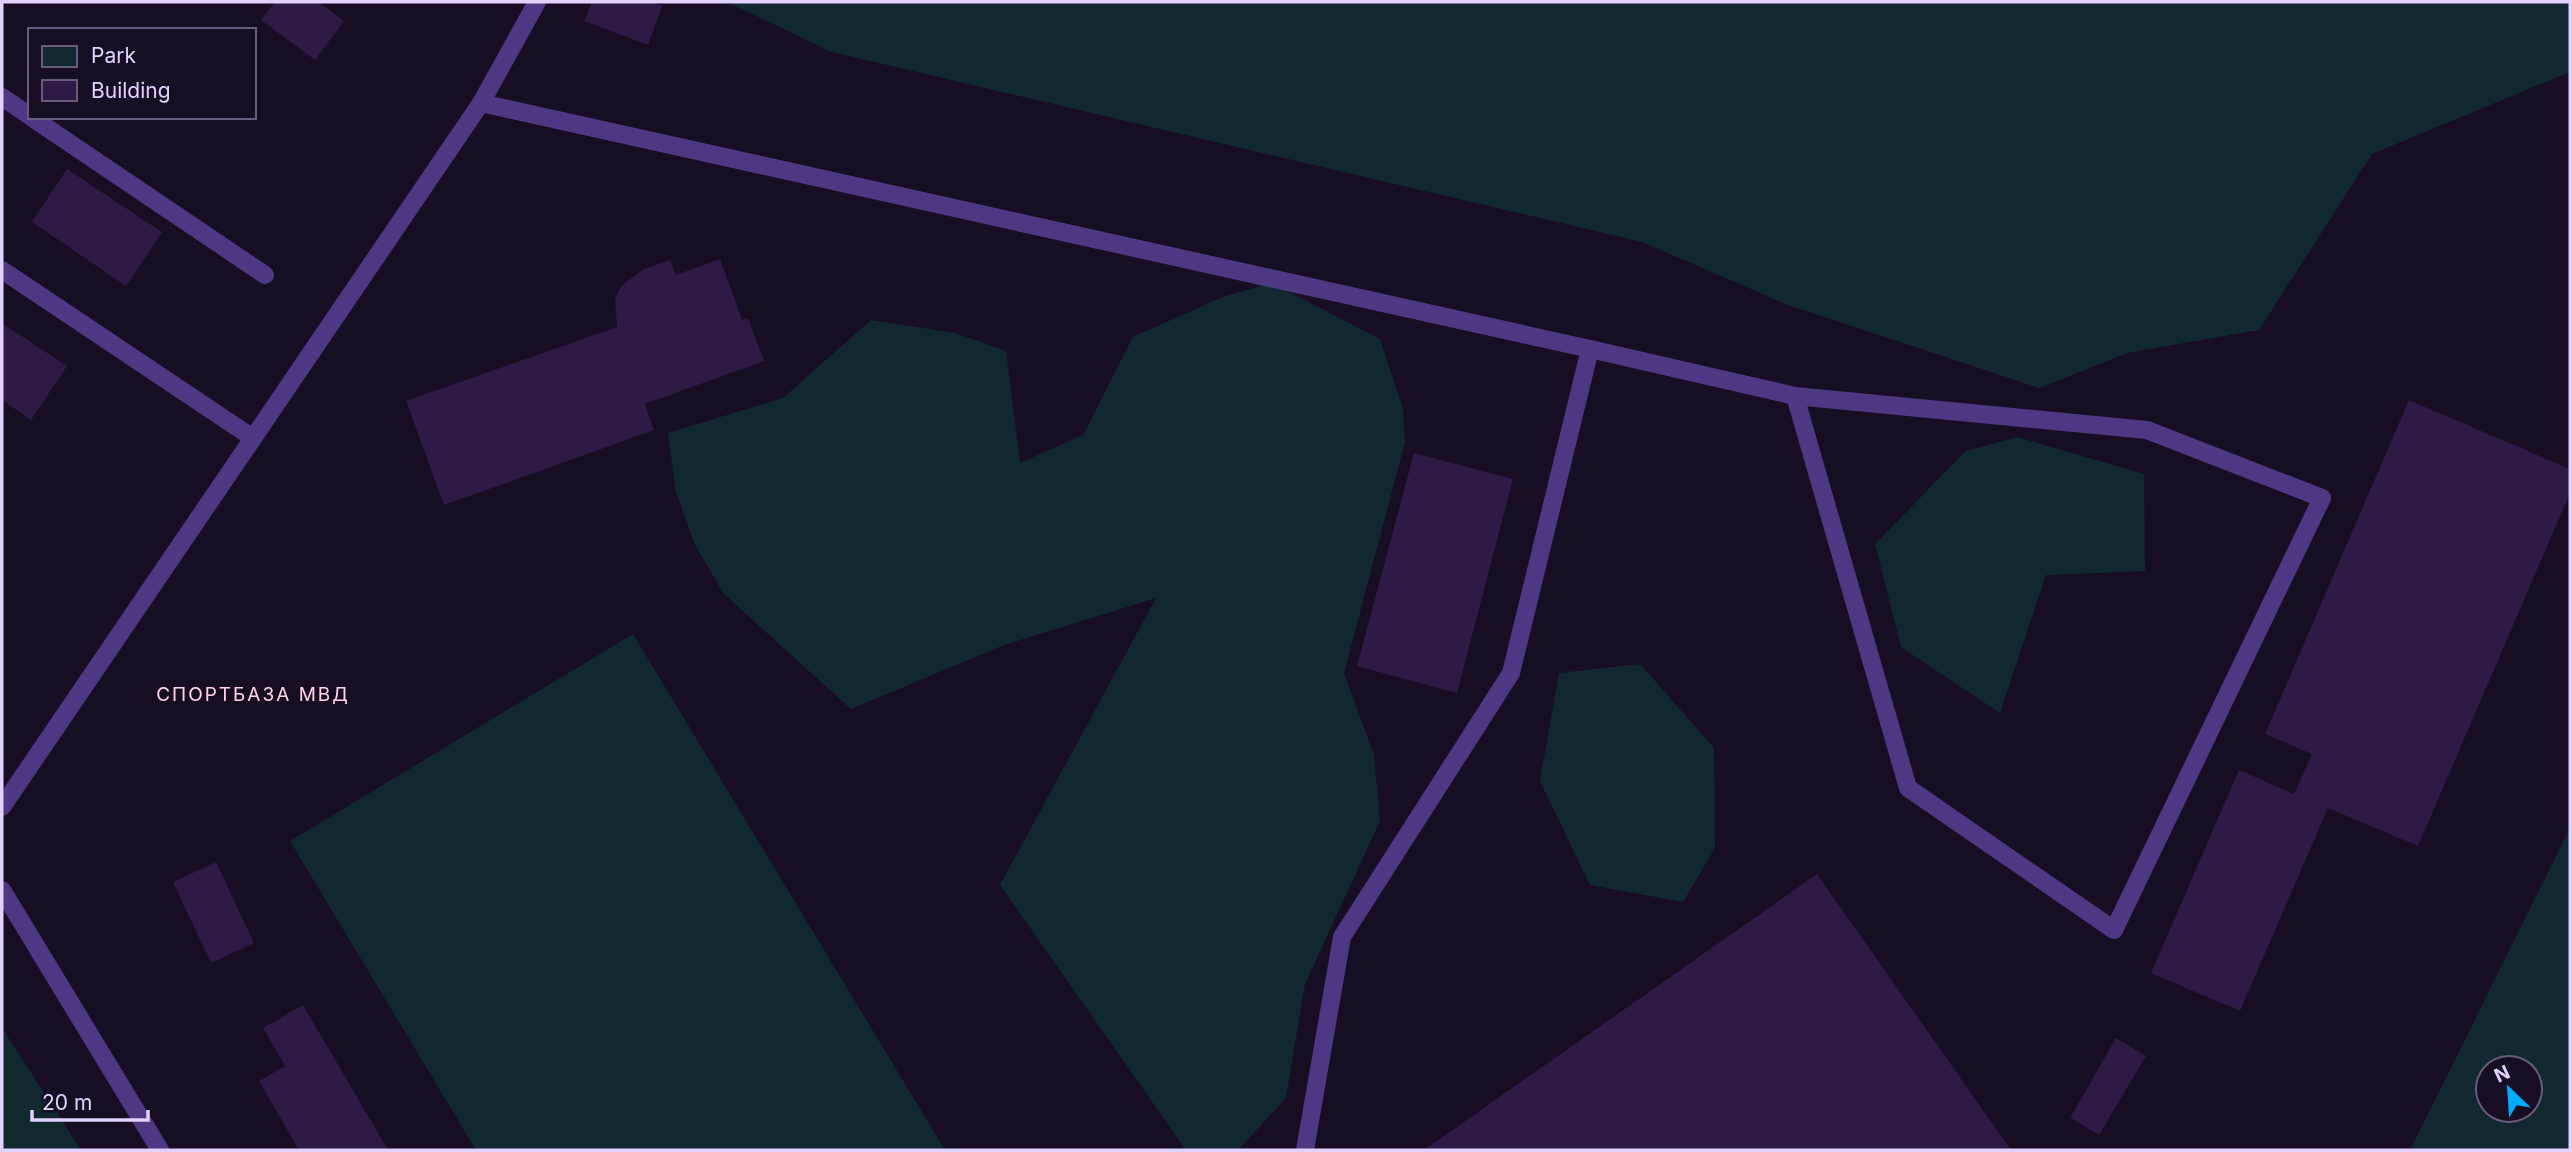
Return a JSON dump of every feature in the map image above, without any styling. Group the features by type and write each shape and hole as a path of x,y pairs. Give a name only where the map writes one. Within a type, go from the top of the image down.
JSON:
{"lane":[{"path":"5,796 253,439 481,103 537,2"},
{"path":"2,97 28,116"},
{"path":"481,103 1795,396 2147,430 2322,498 2114,930 1908,788 1795,396"},
{"path":"33,119 265,275"},
{"path":"2,270 253,439"},
{"path":"1304,1150 1342,937 1510,673 1590,349"},
{"path":"2,890 160,1150"}],"green space":[{"path":"727,2 2570,2 2570,72 2372,154 2259,330 2127,353 2039,388 1788,305 1642,242 832,52"},
{"path":"1272,283 1380,339 1403,409 1405,442 1344,673 1374,755 1380,821 1305,984 1286,1098 1238,1150 1186,1150 1000,885 1156,598 1004,645 851,709 724,594 695,545 676,492 668,433 783,398 871,320 955,333 1006,351 1020,463 1083,435 1133,337 1225,296"},
{"path":"2017,437 2144,474 2145,571 2046,575 2000,713 1901,647 1875,544 1966,451"},
{"path":"633,634 945,1150 476,1150 290,841"},
{"path":"1640,664 1714,748 1715,848 1683,902 1590,885 1540,781 1559,673"},
{"path":"2570,828 2570,1150 2410,1150"},
{"path":"2,1028 81,1150 2,1150"}],"building":[{"path":"275,2 318,2 344,21 315,60 261,20"},
{"path":"592,2 650,2 662,6 648,45 584,21"},
{"path":"67,169 162,232 126,286 32,222"},
{"path":"720,259 742,320 748,318 764,361 645,404 654,430 444,505 406,401 617,327 615,298 621,286 644,269 670,260 676,275"},
{"path":"2,323 67,366 31,420 2,400"},
{"path":"2409,400 2570,469 2570,493 2418,846 2328,808 2240,1011 2151,973 2239,770 2294,794 2312,754 2265,734"},
{"path":"1414,453 1513,479 1457,693 1357,666"},
{"path":"216,862 254,943 211,963 173,882"},
{"path":"1817,874 2011,1150 1424,1150"},
{"path":"303,1005 388,1150 299,1150 259,1081 285,1066 263,1028"},
{"path":"2116,1038 2146,1056 2099,1135 2070,1118"}],"district":[{"name":"СПОРТБАЗА МВД","path":"253,694"}]}
